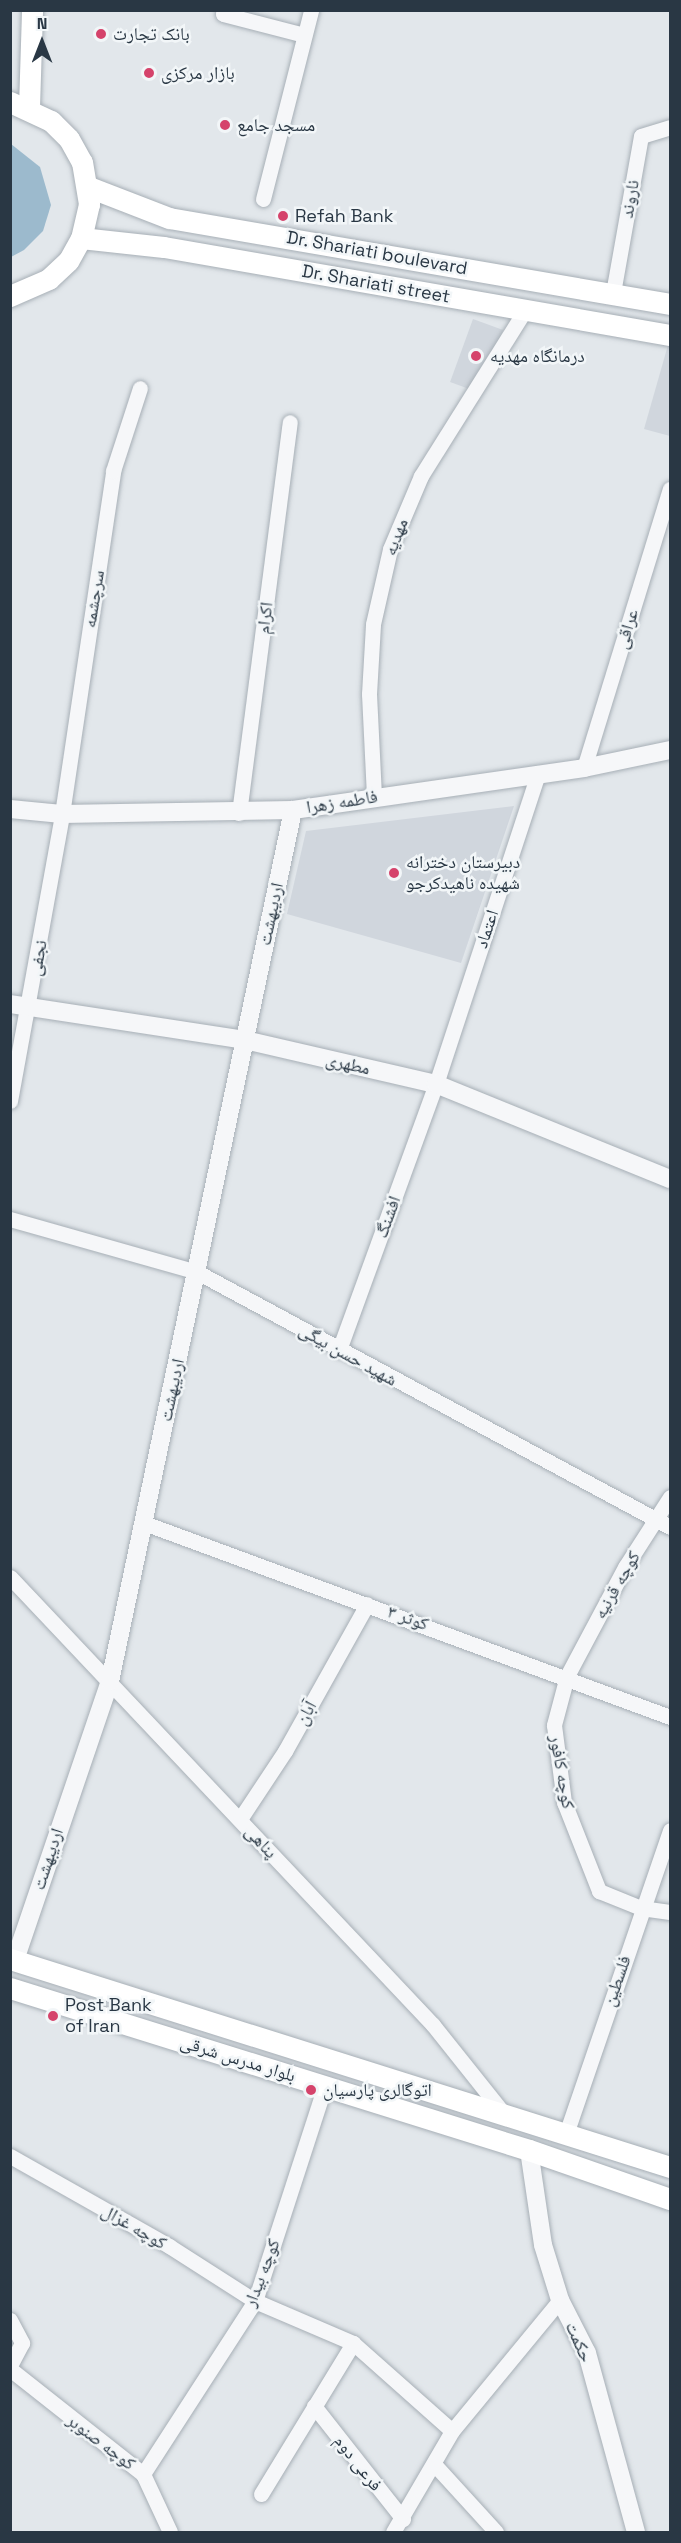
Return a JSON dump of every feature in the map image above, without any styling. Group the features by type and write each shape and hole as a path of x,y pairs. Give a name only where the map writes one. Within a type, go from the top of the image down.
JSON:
{"main road":[{"path":"10,296 49,279 68,261 81,238 89,187 82,162 69,139 51,121 20,105 32,10"},
{"name":"Dr. Shariati boulevard","path":"89,187 169,218 670,304"},
{"name":"Dr. Shariati street","path":"81,238 170,248 670,335"},
{"name":"بلوار مدرس شرقی","path":"12,1964 670,2167"},
{"name":"بلوار مدرس شرقی","path":"10,1988 529,2150 670,2199"}],"street":[{"path":"225,10 224,14 304,35"},
{"path":"263,199 311,10"},
{"name":"ناروند","path":"613,293 641,136 670,127"},
{"name":"مهدیه","path":"374,796 369,694 372,635 379,585 390,549 421,476 525,310"},
{"name":"سرچشمه","path":"62,814 113,471 140,388"},
{"name":"اکرام","path":"239,813 290,422"},
{"name":"عراقی","path":"584,768 670,489"},
{"name":"فاطمه زهرا","path":"10,809 62,814 239,813 293,810 374,796 584,768 670,750"},
{"name":"اعتماد","path":"436,1084 538,773"},
{"name":"اردیبهشت","path":"12,1964 110,1682 293,810"},
{"name":"نجفی","path":"10,1101 30,1007 62,814"},
{"name":"مطهری","path":"10,1004 245,1040 436,1084 670,1179"},
{"name":"افشنگ","path":"339,1350 436,1084"},
{"name":"شهید حسن بیگی","path":"10,1219 196,1272 655,1521 670,1527"},
{"name":"کوچه قرنیه","path":"567,1676 670,1497"},
{"name":"کوثر ۳","path":"144,1523 567,1676 670,1717"},
{"name":"پناهی","path":"10,1577 433,2025 504,2114"},
{"name":"آبان","path":"240,1820 285,1751 367,1604"},
{"name":"کوچه کافور","path":"567,1676 554,1725 564,1802 599,1891 641,1908 670,1912"},
{"name":"فلسطین","path":"566,2134 641,1908 670,1830"},
{"name":"کوچه بیدار","path":"143,2474 255,2301 325,2086"},
{"name":"حکمت","path":"529,2150 543,2246 560,2300 587,2353 636,2532"},
{"name":"کوچه غزال","path":"10,2156 169,2246 255,2301 353,2343 452,2431"},
{"path":"393,2532 403,2519 452,2431 560,2300"},
{"path":"10,2320 22,2343 10,2368"},
{"path":"261,2494 353,2343"},
{"name":"کوچه صنوبر","path":"10,2368 143,2474 170,2532"},
{"name":"فرعی دوم","path":"314,2406 403,2519"},
{"path":"434,2464 496,2532"}],"shaded area":[{"name":"درمانگاه مهدیه","path":"473,319 503,330 480,393 450,382"},
{"path":"668,345 670,346 670,436 644,429"},
{"name":"دبیرستان دخترانه شهیده ناهیدکرجو","path":"514,806 461,963 287,914 306,831"}],"water":[{"path":"11,144 40,167 51,205 43,231 24,250 11,257"}],"place":[{"name":"بانک تجارت","path":"101,34"},
{"name":"بازار مرکزی","path":"149,73"},
{"name":"مسجد جامع","path":"225,125"},
{"name":"Refah Bank","path":"283,216"},
{"name":"درمانگاه مهدیه","path":"476,356"},
{"name":"دبیرستان دخترانه شهیده ناهیدکرجو","path":"394,873"},
{"name":"Post Bank of Iran","path":"53,2016"},
{"name":"اتوگالری پارسیان","path":"311,2090"}]}
